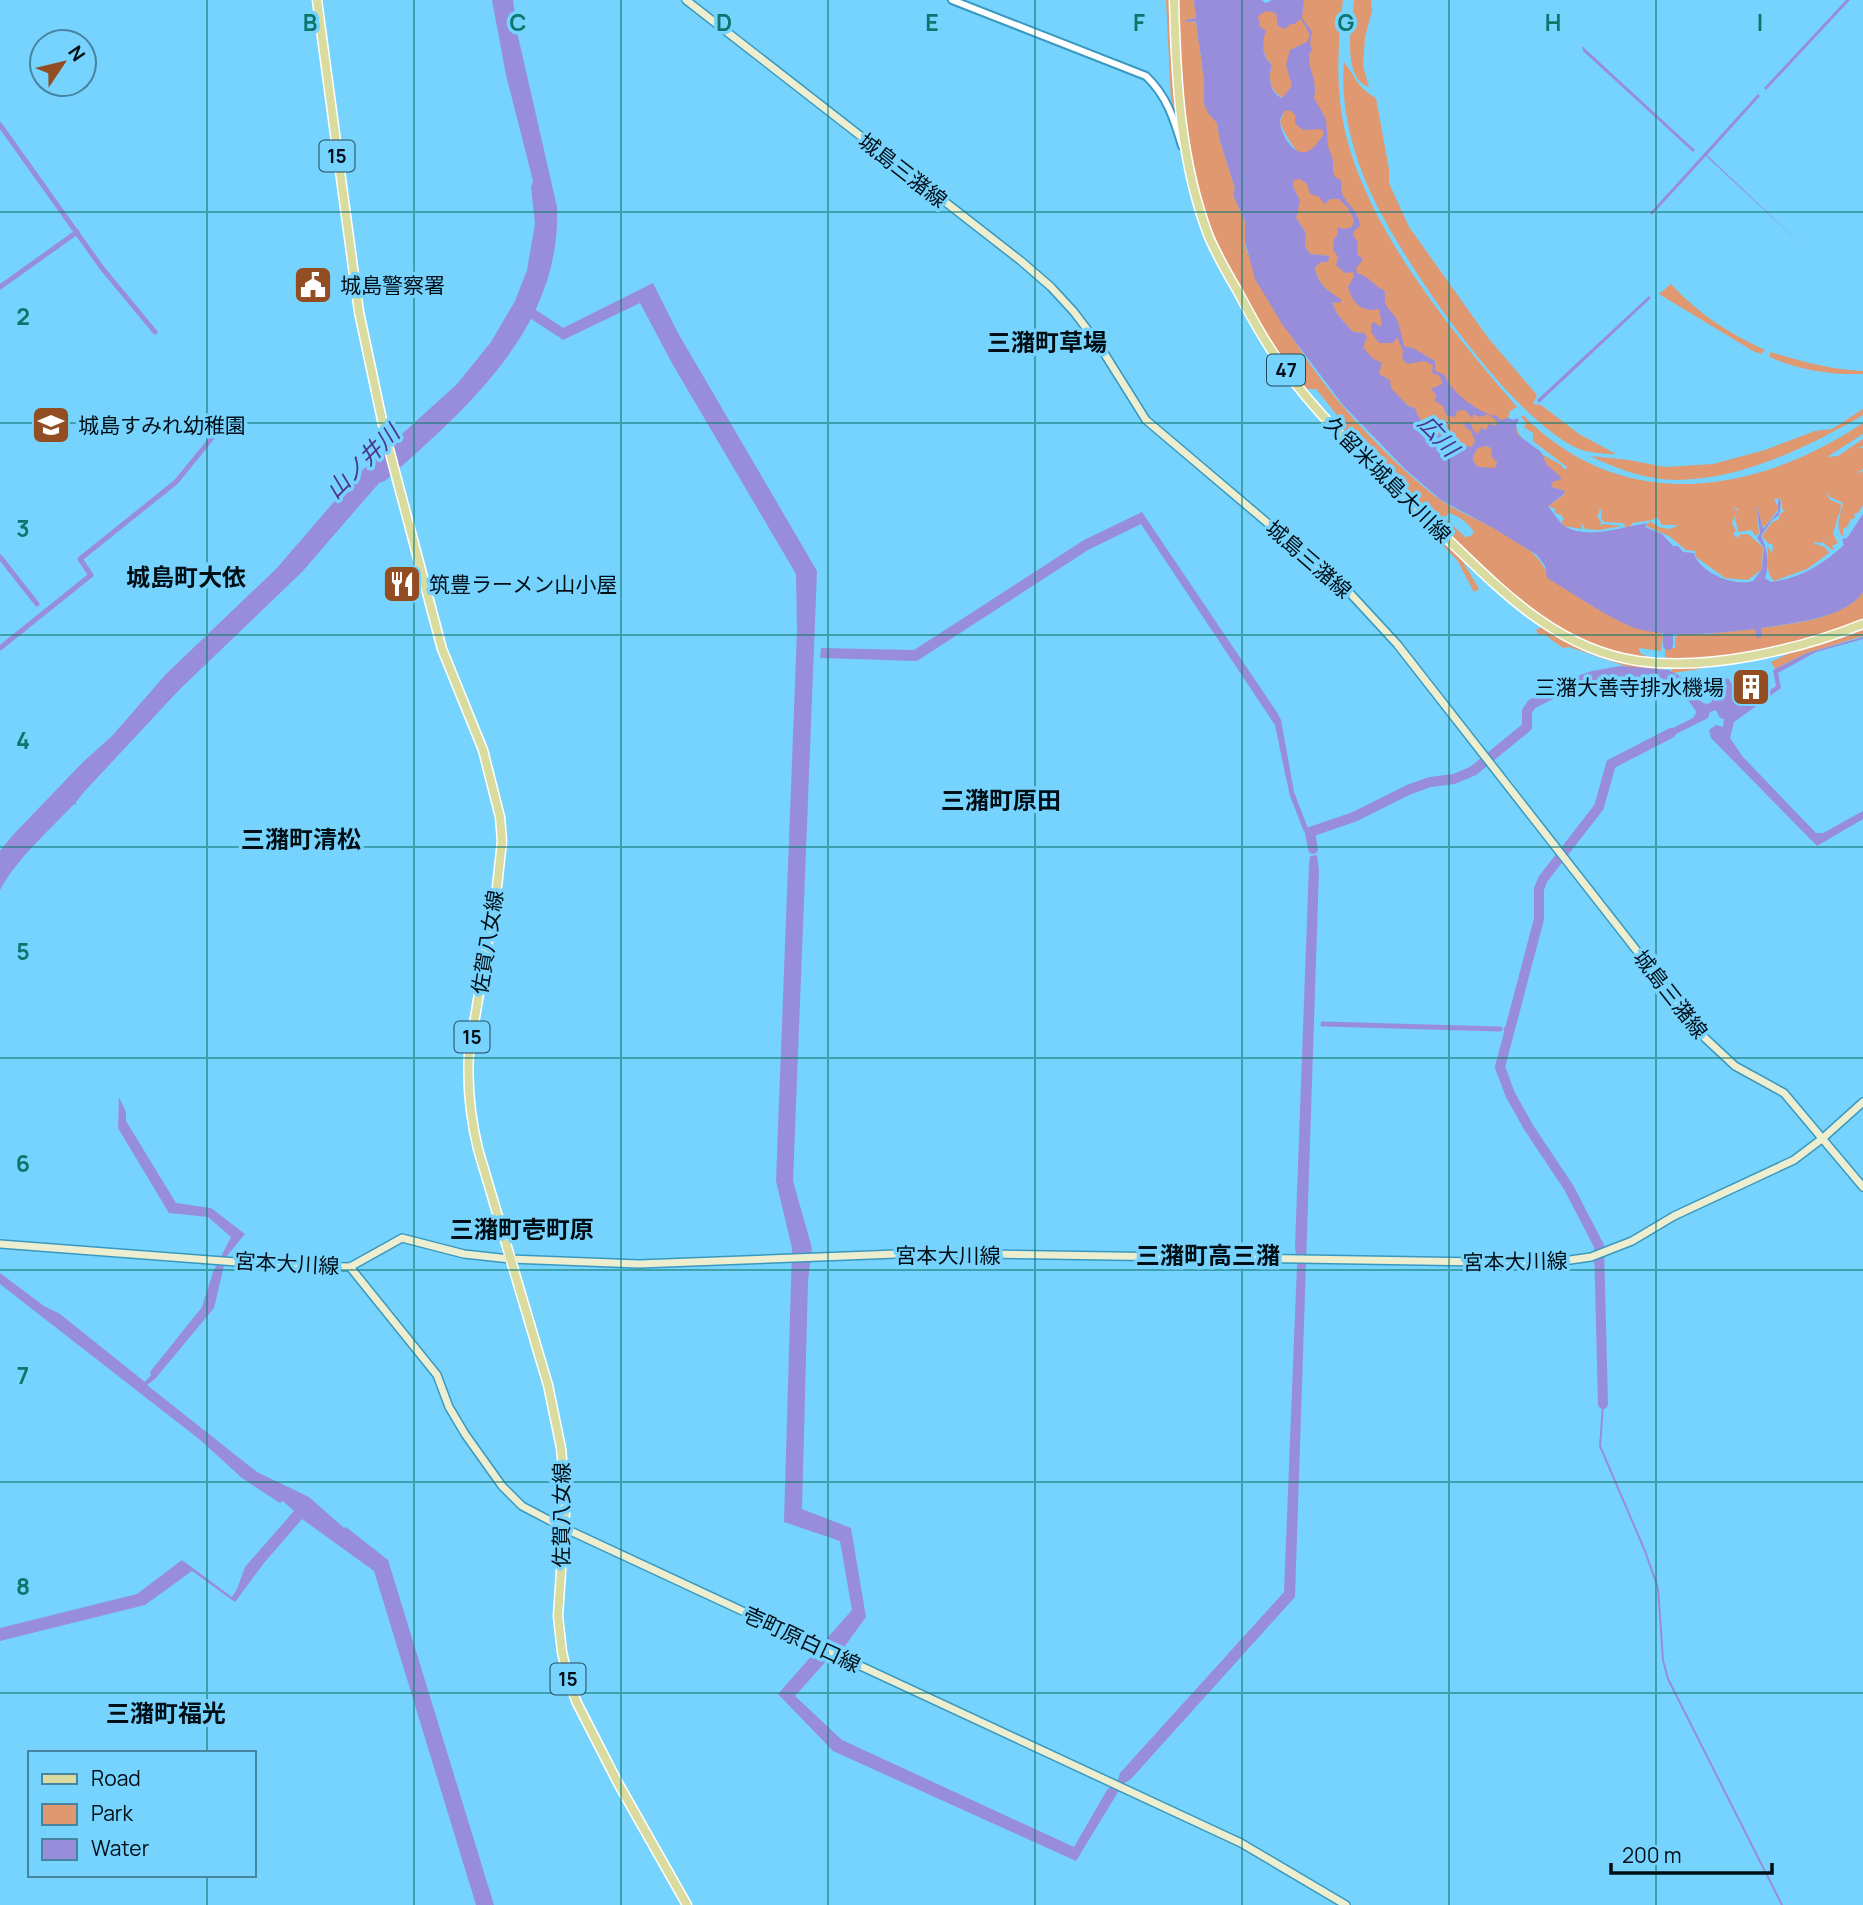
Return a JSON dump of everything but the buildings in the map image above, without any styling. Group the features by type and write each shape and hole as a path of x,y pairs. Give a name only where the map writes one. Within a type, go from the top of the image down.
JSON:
{"main road":[{"name":"佐賀八女線","path":"317,0 359,312 385,434 442,649 483,750 500,817 502,841 497,887 469,1053 467,1080 471,1119 548,1385 561,1448 566,1498 558,1616 562,1652 576,1703 687,1905"},
{"name":"城島三潴線","path":"686,0 1051,287 1099,345 1146,419 1349,592 1393,640 1713,1046 1735,1066 1784,1093 1863,1187"},
{"name":"久留米城島大川線","path":"1174,0 1178,97 1189,169 1210,239 1245,306 1294,383 1342,438 1534,617 1555,631 1592,648 1638,661 1658,662 1730,659 1768,653 1863,624"},
{"name":"宮本大川線","path":"0,1244 277,1265 350,1267 402,1238 464,1254 510,1259 639,1264 922,1253 1526,1265 1595,1255 1632,1241 1693,1206 1794,1160 1824,1138 1863,1102"},
{"name":"壱町原白口線","path":"350,1267 437,1375 449,1407 465,1434 502,1486 522,1506 1241,1843 1346,1905"}],"street":[{"path":"952,0 1146,76 1158,87 1170,107 1189,169"}],"green space":[{"path":"1166,0 1171,0 1172,63 1181,128 1171,99"},
{"path":"1177,0 1194,0 1196,19 1186,22 1196,21 1204,80 1204,104 1217,123 1235,188 1233,195 1245,221 1247,252 1288,330 1317,374 1366,432 1403,469 1439,499 1518,542 1542,564 1548,578 1588,603 1630,624 1660,631 1663,637 1661,651 1639,648 1640,653 1650,658 1633,657 1601,648 1526,607 1340,430 1341,420 1316,389 1304,389 1244,300 1209,227 1195,177 1186,127 1180,76","holes":["1448,513 1469,525 1474,532 1471,536 1465,537 1445,518"]},
{"path":"1283,0 1343,0 1339,36 1339,90 1348,143 1360,178 1396,249 1419,283 1517,407 1510,411 1510,420 1475,441 1472,447 1457,451 1443,440 1441,435 1428,429 1415,408 1408,406 1390,388 1390,380 1379,374 1363,347 1364,333 1353,332 1337,314 1332,301 1341,300 1318,278 1315,267 1329,256 1310,254 1305,246 1306,233 1296,218 1297,198 1293,186 1294,180 1310,164 1292,145 1280,122 1296,82 1286,99 1274,90 1270,81 1272,65 1263,49 1257,16"},
{"path":"1354,0 1371,0 1372,11 1365,37 1363,66 1369,87 1360,82 1351,62 1350,35"},
{"path":"1344,62 1360,86 1376,98 1389,169 1389,183 1409,227 1489,339 1537,395 1533,404 1541,405 1579,434 1616,454 1579,449 1552,432 1522,406 1491,373 1432,295 1385,221 1364,176 1346,111"},
{"path":"1671,284 1715,322 1765,350 1761,354 1753,351 1659,294"},
{"path":"1770,352 1828,367 1863,371 1863,374 1839,374 1804,368 1770,357"},
{"path":"1863,409 1863,415 1858,418 1789,453 1764,463 1712,477 1686,480 1652,478 1590,456 1665,467 1713,464 1765,450 1815,431 1832,429"},
{"path":"1523,415 1561,447 1602,469 1645,481 1689,484 1734,479 1778,466 1821,447 1863,423 1863,434 1827,457 1838,456 1863,439 1863,446 1858,448 1863,448 1863,469 1856,474 1863,471 1863,505 1858,513 1854,514 1855,518 1843,529 1843,537 1839,529 1839,513 1833,534 1838,543 1832,546 1833,550 1823,543 1827,535 1822,543 1814,542 1816,546 1817,544 1826,548 1829,553 1807,569 1774,581 1768,569 1767,545 1772,554 1773,545 1762,536 1772,522 1778,520 1785,511 1782,509 1782,502 1779,498 1774,500 1779,508 1763,528 1756,506 1759,533 1756,536 1751,530 1738,532 1735,517 1738,509 1734,506 1737,511 1732,523 1736,531 1733,533 1736,538 1739,535 1741,539 1740,534 1748,534 1763,547 1762,569 1748,580 1725,578 1696,557 1695,551 1686,550 1669,536 1646,526 1650,521 1664,528 1678,525 1662,525 1657,517 1626,527 1623,523 1604,522 1598,508 1600,526 1622,526 1599,530 1585,529 1581,522 1582,529 1563,526 1564,519 1561,515 1548,506 1564,495 1564,491 1552,487 1516,442 1516,425 1527,444 1565,470 1567,467 1533,441 1533,433 1524,427 1526,423 1521,417","holes":["1825,490 1830,497 1843,503 1840,515 1841,504 1830,500"]},
{"path":"1478,447 1491,448 1497,462 1495,469 1478,467 1473,461"},
{"path":"1404,501 1458,553 1479,589 1474,592 1457,560 1413,515"},
{"path":"1863,592 1863,620 1838,629 1741,653 1665,659 1665,648 1675,648 1678,634 1755,629 1762,636 1760,628 1816,619 1844,608"},
{"path":"1542,627 1577,645 1616,660 1640,665 1701,669 1672,673 1672,669 1660,669 1659,672 1637,670 1569,647 1563,648 1545,635 1538,634 1536,630"},
{"path":"1863,630 1863,636 1807,653 1775,669 1771,662 1800,648"}],"water":[{"path":"492,0 513,0 518,36 557,207 554,250 544,290 526,327 504,362 477,394 416,453 385,481 379,483 302,572 179,690 84,792 76,805 74,804 25,855 0,890 0,851 12,836 83,762 112,736 166,674 276,569 358,474 457,384 491,342 515,301 527,270 535,224 531,187 533,181 506,75"},
{"name":"広川","path":"1194,0 1261,0 1266,3 1272,0 1304,0 1302,18 1312,32 1309,60 1315,86 1314,98 1326,119 1333,172 1335,177 1342,181 1342,193 1359,219 1360,226 1353,235 1358,243 1357,254 1363,259 1356,269 1357,273 1385,291 1386,304 1397,320 1404,346 1413,348 1435,361 1435,371 1445,375 1459,395 1474,407 1497,416 1500,420 1519,420 1516,425 1517,434 1541,452 1547,465 1560,476 1561,480 1554,481 1551,485 1565,491 1564,494 1548,506 1559,521 1585,532 1647,523 1645,527 1662,534 1673,546 1678,546 1683,552 1694,553 1697,560 1710,572 1727,580 1745,582 1753,581 1762,569 1764,548 1757,538 1760,533 1756,504 1763,529 1778,512 1778,498 1781,502 1779,515 1761,536 1767,556 1765,578 1771,582 1811,570 1828,559 1844,545 1842,539 1847,538 1863,514 1863,592 1855,601 1831,614 1802,622 1761,628 1762,637 1757,638 1755,629 1684,634 1642,630 1608,615 1547,578 1545,566 1537,555 1441,500 1405,469 1343,405 1282,324 1255,279 1245,241 1245,221 1233,195 1235,188 1217,123 1204,104 1204,80 1196,21 1186,22 1196,18","holes":["1266,11 1276,13 1278,26 1285,29 1301,19 1310,35 1307,42 1290,50 1286,65 1292,86 1282,98 1274,92 1271,84 1272,65 1263,49 1266,30 1260,27 1258,16","1290,110 1295,115 1295,124 1303,130 1322,129 1324,135 1310,150 1298,151 1289,144 1280,122 1284,111","1300,179 1307,184 1310,194 1318,196 1325,204 1330,199 1339,199 1348,208 1354,220 1352,227 1337,227 1338,234 1334,239 1333,249 1338,257 1336,265 1345,273 1353,272 1354,276 1348,287 1358,305 1367,309 1379,309 1382,325 1374,322 1371,325 1371,332 1379,343 1393,343 1397,337 1403,351 1402,358 1407,364 1424,361 1433,365 1432,373 1440,376 1442,384 1431,389 1436,395 1435,401 1443,406 1446,415 1455,417 1457,411 1465,410 1472,418 1474,414 1480,417 1488,414 1497,421 1496,426 1489,424 1486,430 1481,428 1478,434 1471,424 1466,422 1464,426 1471,431 1475,441 1472,447 1466,446 1464,450 1457,451 1450,446 1450,439 1443,440 1441,435 1425,425 1415,408 1408,406 1391,388 1390,380 1379,374 1382,363 1372,358 1363,347 1367,337 1364,333 1353,332 1337,314 1332,302 1340,303 1342,300 1321,283 1315,267 1321,262 1328,262 1329,256 1310,254 1305,246 1306,233 1296,218 1300,201 1293,186 1294,180","1478,448 1491,448 1492,457 1497,462 1495,468 1478,467 1473,461"]},
{"path":"1846,0 1850,0 1766,90 1764,88"},
{"path":"1582,46 1695,150 1693,152 1583,51"},
{"path":"1758,94 1760,96 1707,155 1807,250 1706,156 1652,215 1650,213"},
{"path":"653,283 678,333 817,571 793,1181 812,1248 808,1281 802,1509 851,1528 866,1617 845,1646 828,1659 795,1696 842,1740 1074,1847 1120,1773 1284,1592 1309,865 1310,856 1317,855 1319,870 1295,1597 1131,1779 1123,1784 1076,1861 833,1751 778,1694 852,1610 840,1541 784,1522 792,1248 776,1181 797,630 796,574 673,365 640,303 563,340 547,328 550,321 563,328"},
{"path":"1649,296 1651,298 1539,403 1537,400"},
{"path":"1142,512 1278,714 1291,775 1289,780 1286,778 1275,725 1141,524 1088,550 917,661 820,658 821,648 914,650 1084,540"},
{"path":"1863,637 1816,652 1778,673 1781,688 1734,722 1730,738 1743,757 1816,833 1823,833 1863,811 1863,819 1817,846 1711,738 1709,730 1716,725 1723,727 1724,719 1720,718 1716,710 1710,712 1708,718 1662,741 1661,734 1693,718 1695,707 1701,702 1712,702 1708,687 1728,678 1737,692 1740,690 1747,700 1744,702 1747,706 1776,686 1773,670 1807,653"},
{"path":"119,1097 126,1112 126,1121 176,1203 211,1208 245,1234 226,1257 214,1308 147,1385 257,1472 309,1497 344,1528 388,1560 494,1905 476,1905 374,1571 302,1519 235,1602 192,1571 145,1605 0,1641 0,1628 137,1594 182,1560 232,1597 245,1567 294,1511 283,1501 280,1503 242,1478 199,1439 0,1284 0,1273 44,1306 60,1314 145,1382 202,1307 213,1272 231,1237 208,1217 169,1213 118,1128"}],"waterway":[{"path":"0,125 102,268 155,332"},
{"path":"0,287 77,232"},
{"path":"525,309 559,331"},
{"path":"0,648 91,575 80,559 176,482 220,428 226,428"},
{"path":"0,557 37,604"},
{"path":"1668,621 1668,645"},
{"path":"1313,849 1310,832 1354,817 1408,790 1430,782 1454,779 1473,771 1527,727 1527,711 1532,704 1575,682 1621,671 1667,675 1682,684 1703,712"},
{"path":"1603,1404 1599,1246 1569,1188 1510,1094 1500,1067 1539,919 1539,889 1543,879 1599,807 1611,764 1671,733"},
{"path":"1288,774 1292,794 1306,830 1310,832"},
{"path":"1323,1024 1500,1029"},
{"path":"1603,1404 1600,1446 1658,1588 1663,1660 1668,1679 1782,1905"}],"place":[{"name":"城島警察署","path":"313,285"},
{"name":"城島すみれ幼稚園","path":"51,425"},
{"name":"筑豊ラーメン山小屋","path":"402,584"},
{"name":"三潴大善寺排水機場","path":"1751,687"}],"district":[{"name":"三潴町草場","path":"1047,341"},
{"name":"城島町大依","path":"186,576"},
{"name":"三潴町原田","path":"1001,799"},
{"name":"三潴町清松","path":"301,838"},
{"name":"三潴町壱町原","path":"522,1228"},
{"name":"三潴町高三潴","path":"1208,1254"},
{"name":"三潴町福光","path":"166,1712"}],"water label":[{"name":"山ノ井川","path":"362,461"}]}
